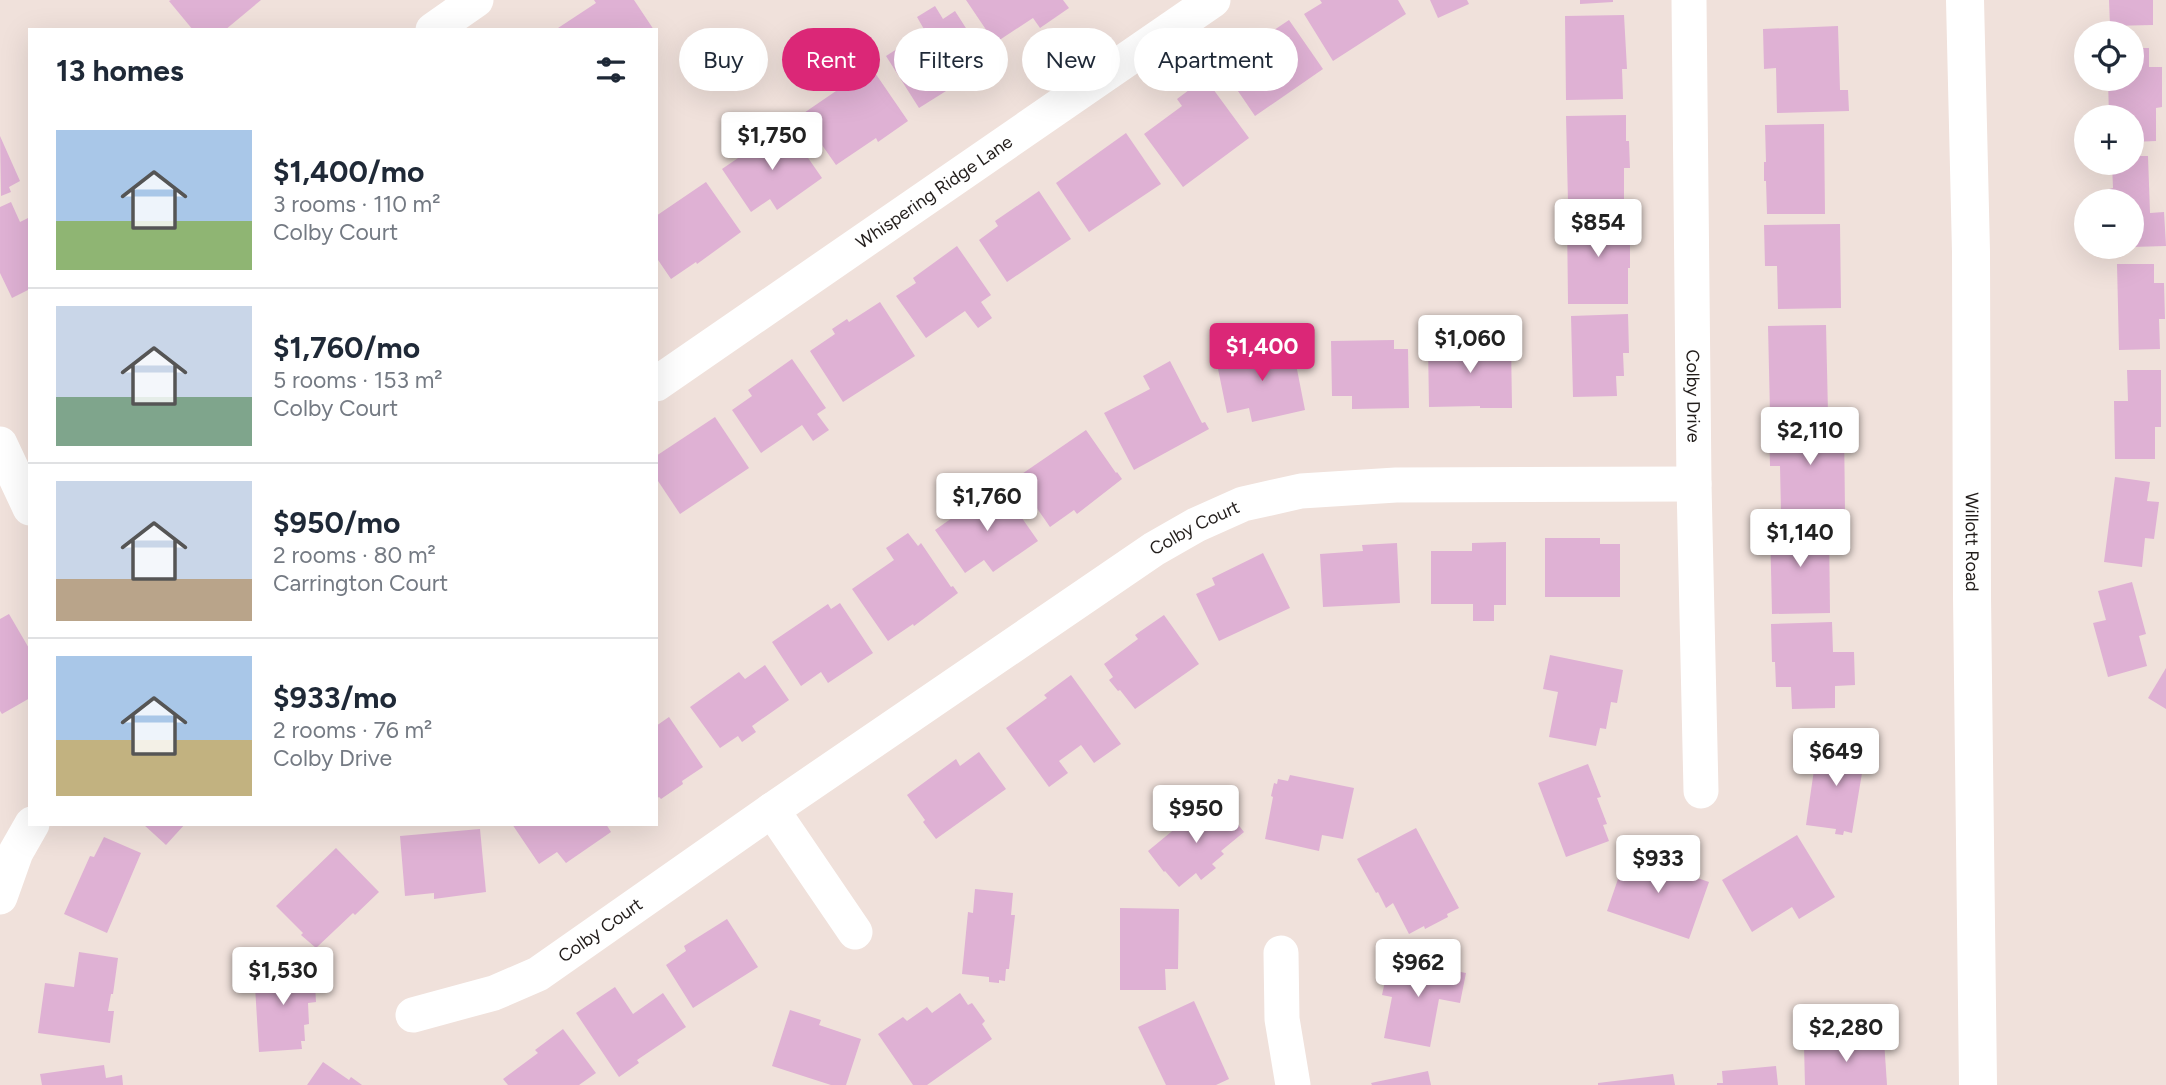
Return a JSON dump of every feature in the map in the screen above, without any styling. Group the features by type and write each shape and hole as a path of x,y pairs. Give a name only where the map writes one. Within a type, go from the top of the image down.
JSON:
{"main road":[{"name":"Willott Road","path":"1965,0 1971,252 1978,1085"}],"street":[{"path":"436,28 476,0"},
{"name":"Whispering Ridge Lane","path":"658,383 1213,0"},
{"name":"Colby Drive","path":"1689,0 1701,791"},
{"path":"0,443 28,504"},
{"name":"Colby Court","path":"413,1015 494,993 538,974 1153,549 1196,525 1243,504 1301,491 1396,485 1695,484"},
{"path":"772,810 855,932"},
{"path":"0,897 16,852 31,826"},
{"path":"1281,953 1282,1019 1293,1085"}],"building":[{"path":"261,0 227,28 191,28 169,1"},
{"path":"594,0 634,0 653,28 558,28 596,3"},
{"path":"966,0 1063,0 1069,8 1040,28 1033,18 1008,34 1008,28 985,28"},
{"path":"1320,0 1398,0 1406,14 1333,61 1304,14 1322,3"},
{"path":"1430,0 1467,0 1469,4 1438,18"},
{"path":"1580,0 1613,0 1613,2 1580,4"},
{"path":"2109,0 2153,0 2153,25 2144,25 2144,21 2110,21"},
{"path":"935,6 943,19 955,11 966,28 923,28 917,17"},
{"path":"1624,15 1627,69 1622,69 1623,99 1566,100 1565,16"},
{"path":"1289,20 1295,28 1277,28"},
{"path":"1838,26 1840,90 1848,90 1849,111 1777,113 1776,68 1764,69 1763,29"},
{"path":"1298,33 1323,69 1298,86"},
{"path":"2144,48 2149,48 2149,67 2162,67 2162,107 2156,108 2156,141 2144,142 2144,105 2109,105 2108,91 2144,91"},
{"path":"894,51 894,69 886,56"},
{"path":"880,80 908,121 878,142 876,138 836,165 801,115 836,91 880,91"},
{"path":"908,91 946,91 919,108"},
{"path":"1188,91 1215,91 1249,138 1183,187 1144,134 1182,106 1177,99"},
{"path":"1238,91 1291,91 1255,116"},
{"path":"1626,115 1630,168 1624,168 1624,202 1568,203 1566,116"},
{"path":"1824,124 1825,214 1767,214 1764,181 1765,125"},
{"path":"788,129 822,178 777,210 770,199 751,212 722,169 779,130 782,133"},
{"path":"1126,133 1161,184 1089,232 1056,183"},
{"path":"0,136 20,181 9,187 11,192 1,196"},
{"path":"2144,156 2148,156 2150,213 2164,212 2166,246 2144,247 2144,189 2109,189 2113,188 2112,175 2144,175"},
{"path":"706,182 741,232 671,279 658,260 658,215"},
{"path":"1039,191 1071,239 1007,282 979,240 998,226 995,221"},
{"path":"11,202 20,222 28,218 28,290 12,298 0,273 0,207"},
{"path":"1627,214 1630,241 1628,304 1568,304 1567,215"},
{"path":"1840,224 1841,308 1778,309 1777,266 1765,266 1764,225"},
{"path":"957,246 991,295 981,302 992,318 978,328 965,311 926,338 896,296 916,283 913,278"},
{"path":"2117,264 2154,264 2154,283 2164,283 2165,319 2159,319 2160,349 2119,350"},
{"path":"880,302 915,356 843,402 810,351 835,334 832,329 847,319 849,322"},
{"path":"1628,314 1629,353 1623,353 1624,376 1616,376 1617,396 1573,397 1571,316"},
{"path":"1826,325 1828,413 1770,413 1768,326"},
{"path":"1394,340 1394,349 1408,349 1409,408 1352,409 1352,396 1332,396 1331,341"},
{"path":"1511,343 1512,408 1429,407 1428,344"},
{"path":"1279,346 1280,351 1293,349 1305,410 1252,422 1249,408 1227,413 1216,359"},
{"path":"792,359 826,408 817,414 829,430 813,441 802,425 761,453 732,410 752,396 748,390"},
{"path":"1170,361 1202,423 1205,422 1209,429 1134,470 1104,413 1150,389 1143,376"},
{"path":"2127,370 2161,370 2161,427 2155,427 2155,459 2115,459 2114,401 2128,401"},
{"path":"715,417 749,468 680,514 658,481 658,455"},
{"path":"1844,425 1845,511 1781,512 1780,466 1770,466 1769,426"},
{"path":"1086,430 1122,479 1077,514 1074,510 1050,527 1016,478"},
{"path":"2115,477 2150,482 2147,501 2159,502 2154,539 2145,538 2142,567 2104,562"},
{"path":"992,490 996,496 1003,491 1038,541 993,572 984,560 965,573 935,530"},
{"path":"1829,525 1830,613 1772,614 1770,526"},
{"path":"908,533 918,546 921,543 958,593 914,626 913,624 888,641 852,589 894,560 886,548"},
{"path":"1545,538 1600,538 1600,544 1620,544 1620,597 1545,597"},
{"path":"1506,542 1506,605 1494,605 1494,621 1473,621 1473,604 1431,604 1431,551 1472,551 1472,543"},
{"path":"1397,543 1400,603 1323,607 1320,554 1363,551 1362,545"},
{"path":"1263,553 1290,608 1219,641 1196,594 1215,585 1212,578"},
{"path":"2132,582 2146,634 2139,636 2147,666 2108,677 2093,623 2106,620 2098,591"},
{"path":"840,603 873,653 828,683 821,672 801,686 772,642 828,604 831,609"},
{"path":"9,614 28,647 28,699 2,714 0,711 0,619"},
{"path":"1164,615 1199,664 1135,709 1109,680 1113,677 1104,664 1138,639 1135,635"},
{"path":"1832,622 1833,652 1854,652 1855,685 1835,686 1835,708 1792,709 1791,687 1776,687 1771,624"},
{"path":"1550,655 1623,670 1617,703 1611,702 1606,729 1600,728 1596,746 1549,737 1558,692 1543,689"},
{"path":"765,665 789,700 752,726 756,732 742,742 738,736 720,748 690,707 739,672 745,679"},
{"path":"2166,668 2166,709 2148,698"},
{"path":"1071,675 1121,744 1094,763 1081,745 1059,761 1068,773 1049,787 1006,728 1047,698 1044,695"},
{"path":"669,717 703,767 661,799 658,798 658,725"},
{"path":"1822,741 1863,748 1859,767 1863,767 1852,833 1844,831 1843,835 1835,834 1836,829 1806,825 1815,763 1818,763"},
{"path":"979,752 1006,789 936,839 907,795 956,759 960,766"},
{"path":"1588,764 1601,797 1597,798 1607,824 1603,825 1609,841 1566,857 1538,783"},
{"path":"1290,775 1354,788 1343,839 1322,835 1319,851 1265,839 1274,783 1277,784 1278,779 1288,781"},
{"path":"1221,803 1244,832 1221,851 1224,854 1212,864 1216,868 1201,880 1196,873 1179,887 1148,851 1194,813 1200,820"},
{"path":"145,826 183,826 166,845"},
{"path":"513,826 607,826 611,832 566,863 557,852 539,864"},
{"path":"1416,828 1459,908 1425,929 1424,926 1409,934 1393,903 1386,908 1357,859"},
{"path":"480,829 486,892 434,899 434,893 405,896 400,836"},
{"path":"1797,835 1835,897 1799,919 1792,907 1752,932 1722,880"},
{"path":"104,837 141,853 107,933 64,914 90,856 94,857"},
{"path":"336,848 379,892 316,948 276,906"},
{"path":"1628,850 1679,867 1677,871 1709,882 1689,939 1607,911"},
{"path":"975,889 1013,893 1011,915 1015,915 1009,969 1006,969 1005,981 999,980 999,983 989,982 989,977 962,974 968,912 973,913"},
{"path":"1120,908 1179,909 1178,969 1165,969 1166,990 1120,990"},
{"path":"727,919 758,967 693,1008 666,965 686,951 684,946"},
{"path":"79,952 118,958 108,1011 114,1011 110,1043 38,1033 45,983 74,987"},
{"path":"1390,958 1466,973 1460,1003 1439,999 1430,1047 1384,1038 1392,997 1382,995"},
{"path":"314,967 316,1002 308,1003 309,1024 304,1025 305,1041 301,1041 302,1049 259,1052 254,970"},
{"path":"615,987 633,1014 663,993 686,1027 637,1060 639,1063 619,1077 576,1013"},
{"path":"960,993 968,1005 972,1003 985,1021 982,1024 992,1039 927,1085 913,1085 878,1034 903,1017 907,1021 927,1007 932,1013"},
{"path":"1194,1001 1229,1079 1216,1085 1166,1085 1138,1027"},
{"path":"790,1010 821,1020 819,1025 861,1039 846,1085 831,1085 772,1066"},
{"path":"563,1029 596,1073 579,1085 508,1085 503,1079 538,1053 535,1050"},
{"path":"1884,1040 1887,1085 1805,1085 1804,1046"},
{"path":"323,1062 349,1080 351,1077 362,1085 307,1085"},
{"path":"104,1065 106,1078 122,1075 123,1085 42,1085 40,1074"},
{"path":"1776,1066 1778,1085 1717,1085 1723,1083 1722,1071"},
{"path":"1428,1071 1431,1085 1371,1083"},
{"path":"1673,1074 1675,1085 1598,1085 1598,1083"}]}
